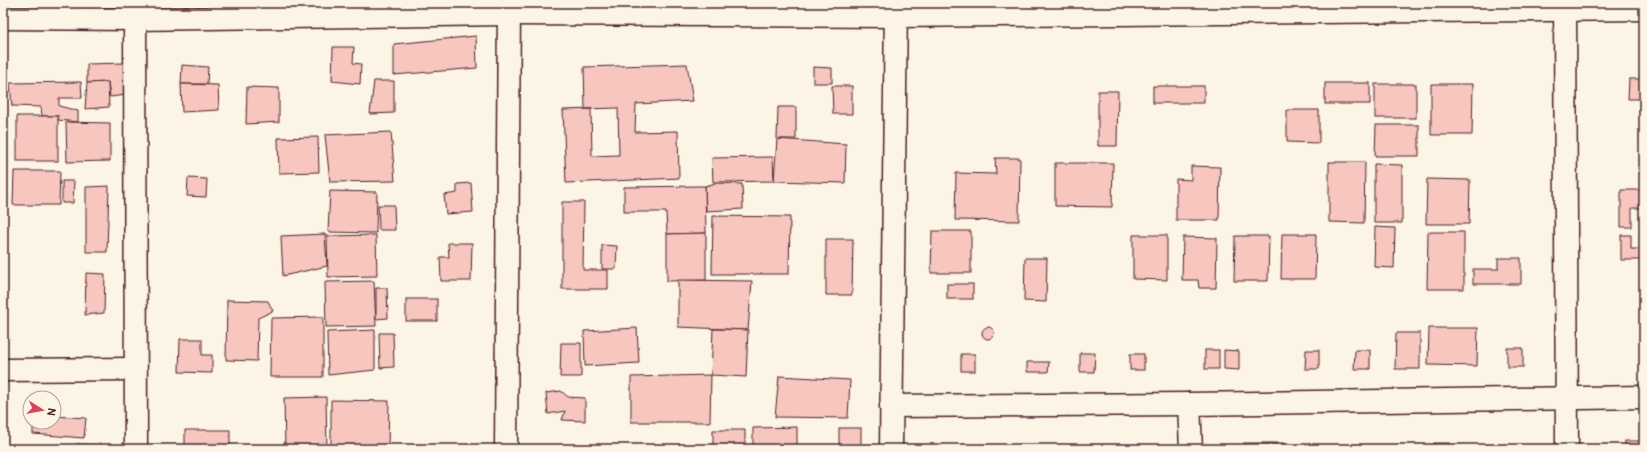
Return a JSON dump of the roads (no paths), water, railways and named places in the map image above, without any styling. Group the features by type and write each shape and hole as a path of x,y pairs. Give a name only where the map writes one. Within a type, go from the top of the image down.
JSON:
{"street":[{"path":"3,18 135,11 1565,6 1644,9"},
{"path":"1565,6 1567,449"},
{"path":"506,449 509,9"},
{"path":"891,449 896,9"},
{"path":"135,11 136,449"},
{"path":"3,370 135,369"},
{"path":"891,406 1189,404 1644,397"},
{"path":"1189,404 1191,449"}]}
